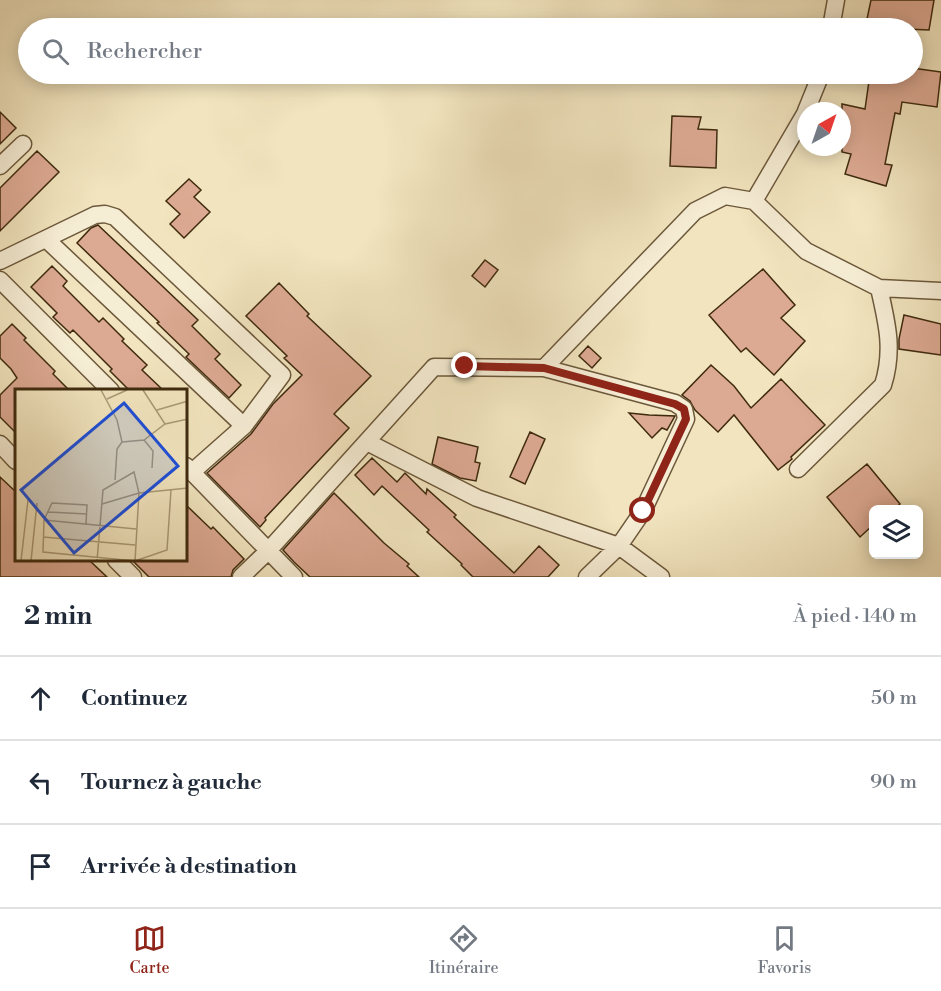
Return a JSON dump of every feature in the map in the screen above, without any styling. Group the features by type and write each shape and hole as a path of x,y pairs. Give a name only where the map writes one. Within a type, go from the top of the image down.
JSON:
{"street":[{"path":"833,18 836,0"},
{"path":"810,102 817,84"},
{"path":"754,201 797,127"},
{"path":"0,166 23,144"},
{"path":"544,368 695,211 725,196 754,201 806,251 879,288 941,291"},
{"path":"0,261 95,215 105,214 116,217 282,375 244,426 189,469 294,577"},
{"path":"46,238 244,426"},
{"path":"0,280 109,389"},
{"path":"798,469 883,385 888,367 889,334 879,288"},
{"path":"242,577 434,367 544,368 675,404 684,409 686,419 643,511 619,546 587,577"},
{"path":"367,442 477,498 619,546 661,577"},
{"path":"0,444 15,460"},
{"path":"117,562 133,577"}],"building":[{"path":"871,0 934,0 929,30 923,30 923,18 867,18"},
{"path":"923,70 941,72 937,107 902,102 900,114 895,113 885,164 892,165 886,186 845,174 851,156 851,106 865,109 869,84 923,84"},
{"path":"0,112 16,128 0,144"},
{"path":"672,116 701,117 698,129 717,130 716,168 670,166"},
{"path":"37,151 59,172 0,231 0,188"},
{"path":"189,179 201,190 194,197 210,212 184,238 170,224 180,214 166,201"},
{"path":"98,225 198,320 192,326 220,354 215,359 241,385 229,398 186,357 189,354 157,323 159,322 77,243 91,228"},
{"path":"485,260 498,270 485,287 472,276"},
{"path":"52,266 67,281 63,286 99,322 103,318 124,339 122,341 147,365 142,370 162,389 128,389 110,371 112,369 73,330 70,333 53,317 57,313 31,287"},
{"path":"763,269 795,305 781,318 805,341 774,375 746,348 741,352 709,315"},
{"path":"279,283 309,314 307,316 371,376 334,414 349,428 265,518 266,520 260,527 207,473 251,434 273,404 302,375 284,358 287,356 246,316"},
{"path":"904,315 941,324 941,355 899,349"},
{"path":"12,324 26,338 24,340 55,371 53,374 68,389 15,389 15,432 0,417 0,395 17,378 0,358 0,336"},
{"path":"588,346 601,358 592,368 579,356"},
{"path":"711,365 734,386 751,408 781,379 825,425 778,470 734,415 718,432 682,395"},
{"path":"629,413 675,416 667,430 662,428 652,438"},
{"path":"530,432 545,439 525,484 510,477"},
{"path":"438,437 478,447 475,462 480,463 476,481 460,478 432,464"},
{"path":"372,458 397,482 405,473 426,494 427,489 514,573 539,546 559,565 548,577 473,577 427,532 429,530 382,486 374,495 355,475"},
{"path":"867,464 900,504 869,505 869,529 860,537 827,497"},
{"path":"0,477 15,491 15,562 91,562 107,577 0,577"},
{"path":"334,493 384,543 409,564 407,566 419,577 310,577 294,562 283,550"},
{"path":"188,507 211,529 213,527 244,559 233,570 231,577 149,577 134,562 188,562"}],"route":[{"path":"465,366 544,368 675,404 684,409 686,419 643,511"}]}
